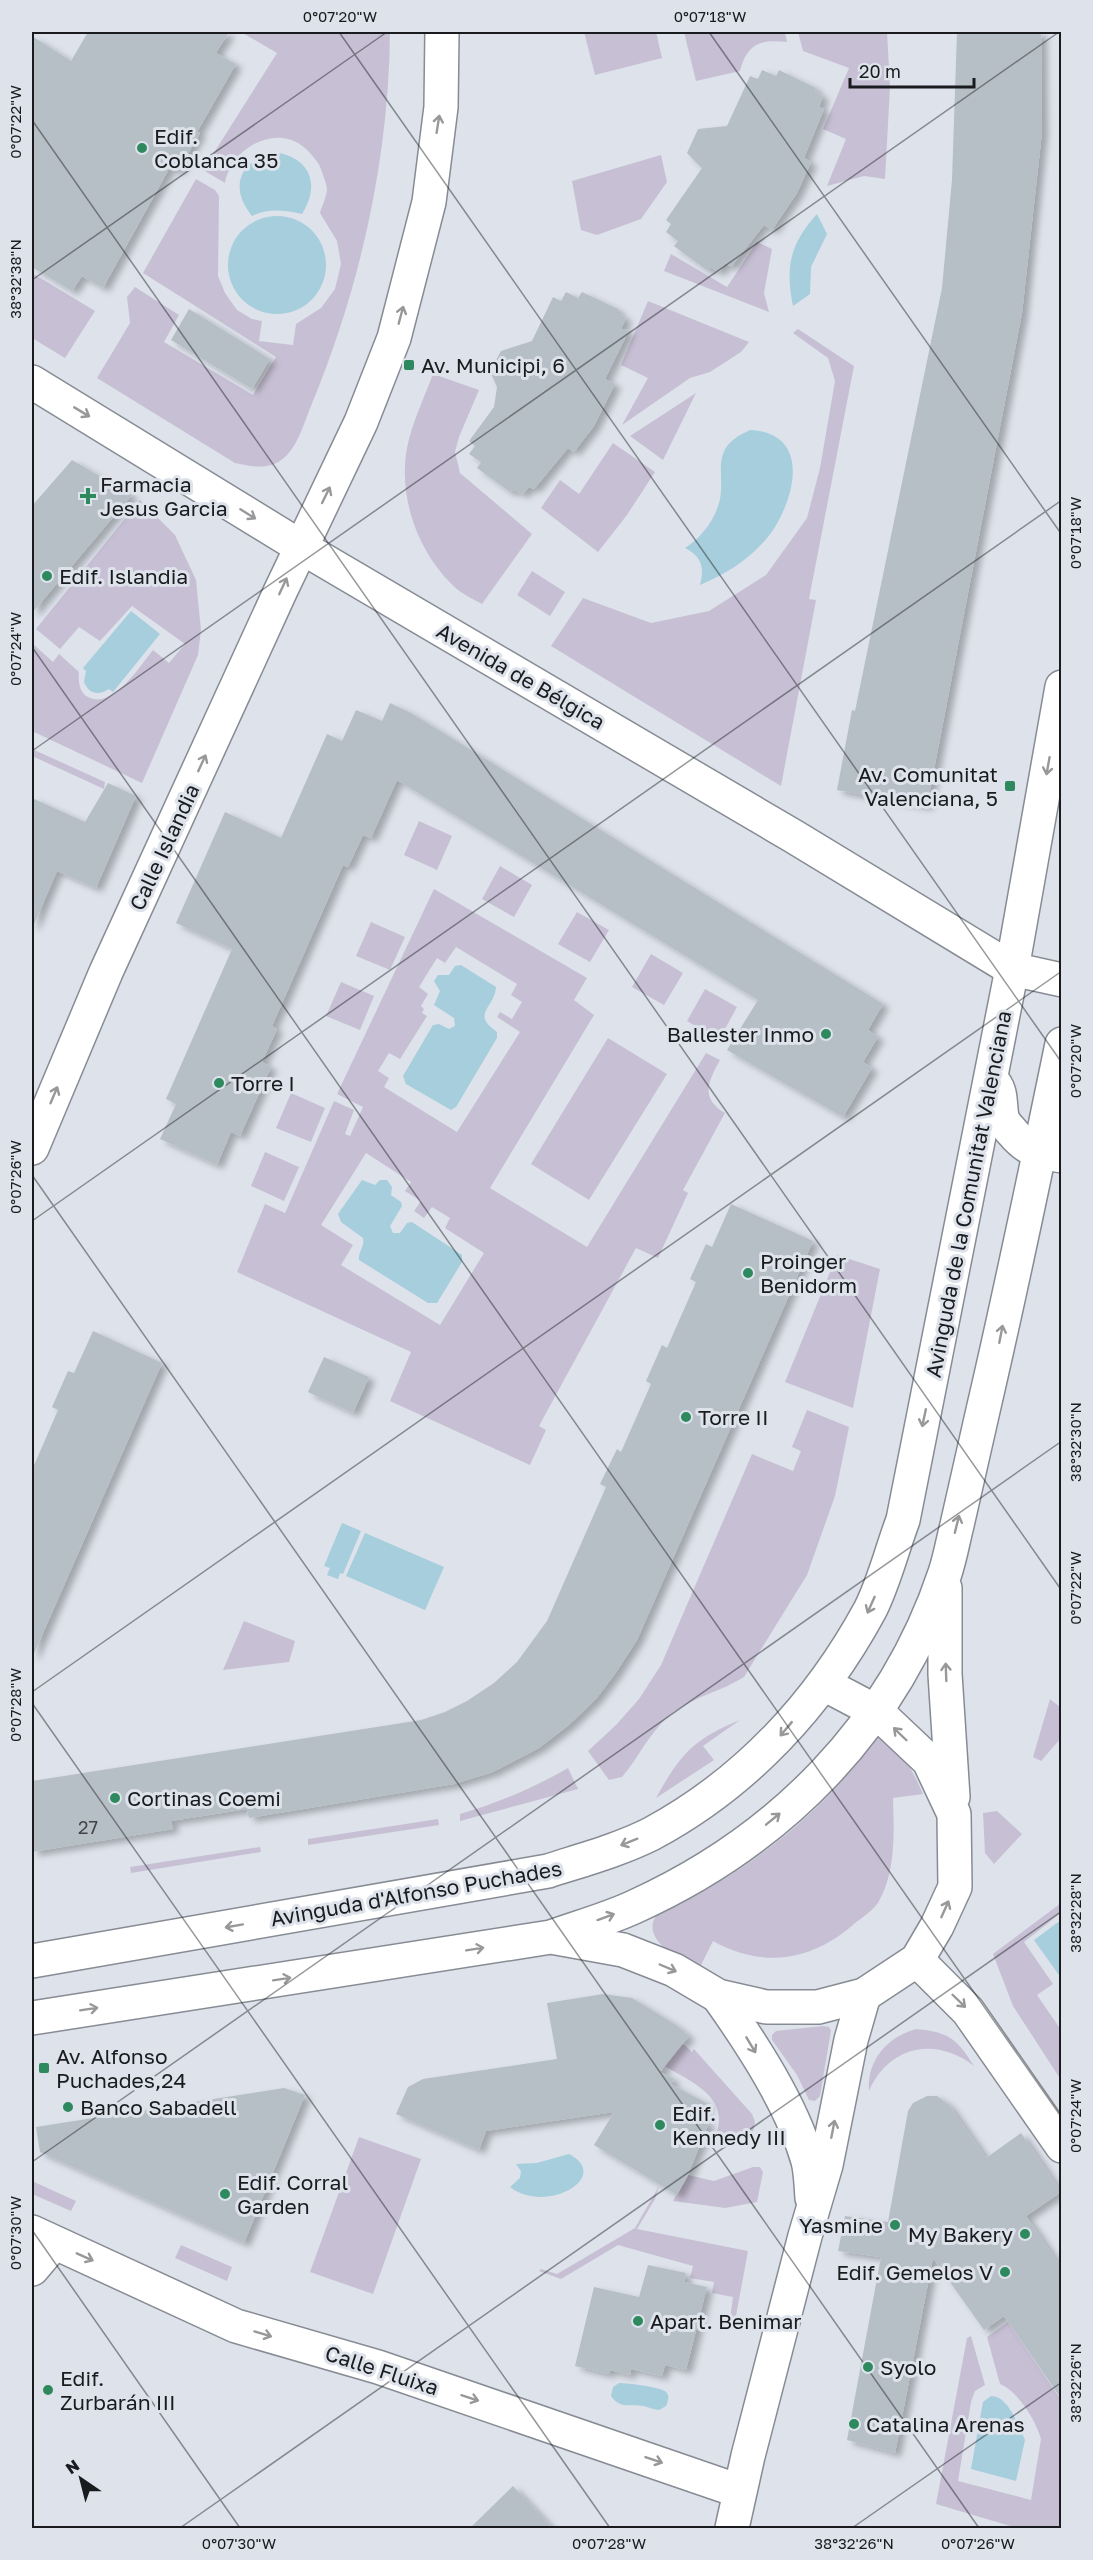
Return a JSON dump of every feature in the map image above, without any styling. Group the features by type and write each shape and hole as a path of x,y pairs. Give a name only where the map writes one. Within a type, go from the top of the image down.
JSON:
{"main road":[{"name":"Calle Islandia","path":"32,1148 106,972 301,547 361,422 394,338 429,202 441,107 442,32"},
{"name":"Avenida de Bélgica","path":"32,382 301,547 793,836 1012,969 1062,980"},
{"name":"Avinguda de la Comunitat Valenciana","path":"824,1684 871,1608 903,1520 1012,969 1062,687"},
{"path":"32,2018 551,1937 632,1908 688,1880 743,1844 803,1795 849,1749 877,1712 907,1664 945,1573 997,1352 1050,1154 1062,1044"},
{"path":"991,1079 999,1087 1002,1097 1004,1123 1023,1144 1050,1154"},
{"path":"551,1937 623,1950 674,1970 718,1996 766,2007 818,2007 864,1995 917,1960 938,1926 955,1887 954,1814 945,1674 945,1573"},
{"path":"824,1684 877,1712 929,1761 954,1814"},
{"name":"Avinguda d'Alfonso Puchades","path":"32,1961 548,1871 598,1855 649,1835 700,1804 739,1775 780,1737 824,1684"},
{"path":"917,1960 968,2011 1062,2145"},
{"path":"732,2529 739,2490 826,2164 851,2040 864,1995"},
{"path":"718,1996 742,2030 784,2103 809,2162 813,2206"},
{"path":"32,2269 43,2238"},
{"name":"Calle Fluixa","path":"43,2238 236,2326 378,2367 739,2490"}],"shaded area":[{"path":"241,32 390,32 384,127 377,175 357,269 344,316 303,428 286,456 269,466 235,463 97,378 130,323 127,297 135,287 179,315 164,342 253,395 276,357 143,273 196,179 215,190 219,196 218,276 225,293 237,310 252,319 262,321 259,341 293,345 296,324 321,308 335,289 341,264 337,241 320,213 327,188 320,166 299,143 286,138 260,141 237,158 225,183 203,170 277,53"},
{"path":"584,32 656,32 662,58 595,75"},
{"path":"684,32 785,32 787,42 769,41 756,45 746,55 740,71 696,81"},
{"path":"798,32 887,32 890,87 885,179 864,176 827,186 846,139 823,129 849,68 803,51"},
{"path":"661,155 667,182 641,219 597,235 581,230 572,181"},
{"path":"757,242 772,249 764,293 769,312 664,271 671,254 727,287"},
{"path":"32,273 95,311 65,358 32,338"},
{"path":"648,301 749,342 741,352 710,372 690,378 622,425 648,378 621,365"},
{"path":"798,329 854,366 809,599 816,600 781,786 551,646 583,598 651,623 709,611 766,575 807,518 820,468 835,381 828,358 793,333"},
{"path":"433,374 479,390 455,452 460,473 532,534 482,604 458,590 431,559 413,521 408,501 405,459 417,414"},
{"path":"696,393 663,460 630,436"},
{"path":"613,443 655,472 627,515 598,552 541,508 560,480 579,494"},
{"path":"140,500 175,535 196,580 201,630 198,655 142,783 32,731 32,643 53,662 59,654 79,672 79,683 83,692 88,697 97,699 107,698 125,685 153,650 169,663 185,644 132,606 100,641 79,627 60,649 36,629"},
{"path":"532,571 565,592 550,616 517,595"},
{"path":"32,749 105,782 104,789 32,756"},
{"path":"419,821 452,836 437,870 404,855"},
{"path":"500,866 532,885 514,917 482,899"},
{"path":"434,889 587,978 574,1000 594,1015 490,1188 587,1247 706,1053 720,1060 712,1075 709,1095 717,1107 725,1113 683,1190 688,1193 658,1258 636,1248 539,1426 546,1430 530,1465 390,1401 411,1352 237,1272 265,1204 285,1213 334,1101 354,1110 345,1134 350,1136 363,1107 337,1094","holes":["456,947 517,984 511,995 522,1002 512,1019 500,1012 497,1017 520,1032 457,1132 384,1087 389,1078 378,1071 389,1053 400,1059 427,1016 422,1013 424,1009 421,1006 428,994 419,987 437,958 445,963","366,1153 411,1182 405,1191 421,1201 414,1211 424,1218 432,1207 450,1218 445,1228 484,1253 440,1325 341,1265 353,1245 321,1225"]},
{"path":"577,912 609,930 590,962 558,944"},
{"path":"371,922 405,937 390,970 356,956"},
{"path":"651,954 683,973 664,1005 632,987"},
{"path":"341,982 374,996 360,1030 326,1016"},
{"path":"705,989 737,1007 719,1040 687,1021"},
{"path":"608,1038 667,1074 589,1200 531,1164"},
{"path":"291,1093 325,1108 311,1142 276,1128"},
{"path":"265,1152 299,1167 284,1201 251,1186"},
{"path":"837,1255 880,1269 853,1408 785,1382"},
{"path":"807,1410 849,1427 835,1496 807,1575 744,1677 674,1712 652,1735 622,1777 609,1780 588,1751 639,1699 661,1665 752,1454 793,1471 801,1451 792,1447"},
{"path":"244,1621 295,1641 289,1662 223,1670"},
{"path":"1050,1699 1061,1708 1061,1738 1041,1761 1033,1757"},
{"path":"740,1720 703,1746 714,1760 656,1798 673,1770 689,1750 710,1734"},
{"path":"879,1736 900,1751 923,1794 893,1798 891,1864 885,1889 872,1910 839,1936 822,1946 787,1957 769,1958 750,1955 713,1941 698,1971 673,1955 658,1941 653,1925 656,1916 735,1872 771,1847 825,1799"},
{"path":"568,1768 578,1789 460,1821 460,1814 515,1794"},
{"path":"997,1811 1022,1834 994,1864 985,1853 983,1813"},
{"path":"438,1819 439,1825 308,1845 308,1839"},
{"path":"260,1847 261,1852 131,1873 130,1867"},
{"path":"1061,1903 1061,1913 1024,1942 1053,1984 1037,1995 1059,2027 1061,2026 1061,2080 1013,2006 993,1954"},
{"path":"829,2027 831,2031 820,2096 815,2101 809,2100 797,2075 772,2040 772,2035 776,2031"},
{"path":"916,2029 937,2032 951,2039 957,2043 974,2066 944,2051 914,2050 888,2064 869,2091 871,2069 881,2051 896,2038"},
{"path":"676,2037 692,2052 694,2049 752,2114 755,2122 753,2133 728,2142 712,2143 718,2128 719,2115 715,2104 698,2086 661,2064"},
{"path":"359,2137 421,2159 373,2294 310,2272"},
{"path":"753,2167 760,2167 763,2172 757,2202 725,2208 673,2201 688,2175 714,2181"},
{"path":"32,2181 76,2201 71,2211 32,2194"},
{"path":"659,2186 655,2199 637,2229 748,2251 735,2321 730,2319 733,2297 712,2293 714,2282 690,2278 693,2266 618,2245 561,2279 539,2271 541,2269 557,2274 635,2228"},
{"path":"181,2245 232,2267 227,2281 175,2258"},
{"path":"1008,2322 1061,2400 1061,2528 1017,2528 936,2504 967,2338 971,2336 985,2385 975,2391 971,2402 958,2481 1031,2500 1041,2439 1035,2424 1020,2400 1000,2384 987,2337"}],"water":[{"path":"274,152 296,160 309,174 311,192 302,214 276,210 252,216 245,206 241,195 241,177 253,162"},
{"path":"817,214 827,234 811,267 810,294 793,306 790,279 792,257 795,246"},
{"path":"277,216 296,220 312,230 322,246 326,265 322,284 312,300 296,310 277,314 258,310 242,300 232,284 228,265 232,246 242,230 258,220"},
{"path":"750,430 769,434 783,442 790,454 793,469 787,502 771,533 756,550 730,570 700,585 702,567 698,558 685,548 710,523 718,508 721,491 721,463 725,449 734,439"},
{"path":"131,611 160,634 113,692 109,689 101,693 94,693 84,682 86,671 83,668"},
{"path":"461,965 496,987 495,994 486,1010 485,1020 497,1032 497,1038 456,1107 451,1110 406,1084 403,1076 433,1025 439,1024 449,1029 455,1026 454,1018 434,1005 440,991 434,981 438,975 449,975 455,966"},
{"path":"362,1180 375,1185 380,1180 387,1180 392,1187 391,1195 401,1202 402,1206 390,1226 393,1233 400,1233 407,1223 412,1222 462,1255 462,1262 437,1303 428,1303 359,1260 363,1238 341,1222 338,1214"},
{"path":"342,1523 361,1531 343,1574 340,1573 338,1579 327,1575 330,1568 324,1566"},
{"path":"365,1533 444,1567 425,1610 346,1576"},
{"path":"1061,1920 1061,1978 1034,1940"},
{"path":"569,2154 581,2163 583,2173 579,2182 570,2190 541,2197 525,2195 510,2187 520,2178 521,2171 516,2164 537,2163"},
{"path":"619,2383 663,2390 668,2395 666,2406 659,2410 618,2403 611,2396 613,2387"},
{"path":"991,2396 997,2397 1008,2406 1025,2440 1016,2481 971,2469 983,2402"}],"building":[{"name":"Edif. Coblanca 35","path":"88,32 229,32 216,53 236,64 197,132 200,133 178,171 170,167 103,288 82,276 72,291 32,267 32,36 71,61"},
{"path":"957,32 1041,32 1042,132 1022,313 927,806 837,790 942,288 952,180"},
{"path":"762,70 776,76 779,70 816,88 815,91 823,96 819,107 824,109 804,158 811,162 797,193 772,230 764,225 731,267 726,263 719,272 710,267 708,271 674,246 678,241 666,232 671,224 666,220 702,168 687,153 698,129 727,126 750,76 758,79"},
{"path":"566,292 578,298 582,292 618,309 618,313 626,318 621,329 629,330 605,379 615,384 594,426 574,452 568,448 534,489 529,487 523,494 514,490 510,492 477,468 481,462 469,454 475,446 469,441 494,407 497,387 490,371 501,351 532,341 553,297 561,301"},
{"path":"189,309 270,359 252,389 171,340"},
{"path":"72,460 132,495 32,613 32,506"},
{"path":"390,703 411,713 883,1004 868,1030 878,1037 863,1062 872,1068 843,1117 727,1050 758,1000 397,780 371,838 363,835 348,867 343,865 272,1026 277,1029 262,1062 271,1067 240,1136 231,1132 217,1165 160,1139 176,1104 166,1099 232,949 176,923 225,812 281,838 327,734 342,741 356,710 382,721"},
{"path":"108,783 136,796 96,888 57,871 32,929 32,798 85,822"},
{"path":"731,1204 813,1241 637,1640 596,1699 570,1724 539,1748 493,1772 454,1784 249,1818 247,1809 171,1821 173,1829 32,1852 32,1781 421,1720 467,1701 494,1683 517,1662 547,1621 606,1487 600,1484 617,1449 621,1452 651,1384 646,1381 662,1345 667,1348 696,1282 690,1279 706,1244 712,1247"},
{"path":"93,1331 162,1363 32,1658 32,1470 58,1410 52,1407 68,1371 74,1373"},
{"path":"324,1357 369,1377 353,1413 308,1392"},
{"path":"603,1994 632,1998 676,2025 689,2036 660,2072 674,2079 671,2084 708,2104 701,2119 709,2123 687,2177 677,2195 594,2145 614,2112 486,2131 479,2150 396,2114 408,2087 423,2079 557,2059 547,2003"},
{"path":"284,2088 305,2095 244,2243 40,2152 36,2127"},
{"path":"927,2096 937,2096 949,2105 986,2158 1021,2133 1061,2192 1026,2216 1062,2269 1062,2400 1004,2316 984,2330 933,2258 895,2453 847,2440 881,2257 838,2251 845,2216 888,2222 908,2111 913,2103"},
{"name":"Apart. Benimar","path":"648,2265 686,2273 684,2282 707,2287 686,2370 665,2365 662,2376 631,2369 630,2375 610,2370 609,2374 575,2366 594,2287 639,2297"},
{"path":"513,2486 553,2529 469,2529"}],"place":[{"name":"Edif. Coblanca 35","path":"142,148"},
{"name":"Av. Municipi, 6","path":"409,365"},
{"name":"Farmacia Jesus Garcia","path":"88,496"},
{"name":"Edif. Islandia","path":"47,576"},
{"name":"Av. Comunitat Valenciana, 5","path":"1010,786"},
{"name":"Ballester Inmo","path":"826,1034"},
{"name":"Torre I","path":"219,1083"},
{"name":"Proinger Benidorm","path":"748,1273"},
{"name":"Torre II","path":"686,1417"},
{"name":"Cortinas Coemi","path":"115,1798"},
{"name":"Av. Alfonso Puchades,24","path":"44,2068"},
{"name":"Banco Sabadell","path":"68,2107"},
{"name":"Edif. Kennedy III","path":"660,2125"},
{"name":"Edif. Corral Garden","path":"225,2194"},
{"name":"Yasmine","path":"895,2225"},
{"name":"My Bakery","path":"1025,2234"},
{"name":"Edif. Gemelos V","path":"1005,2272"},
{"name":"Apart. Benimar","path":"638,2321"},
{"name":"Syolo","path":"868,2367"},
{"name":"Edif. Zurbarán III","path":"48,2390"},
{"name":"Catalina Arenas","path":"854,2424"}]}
